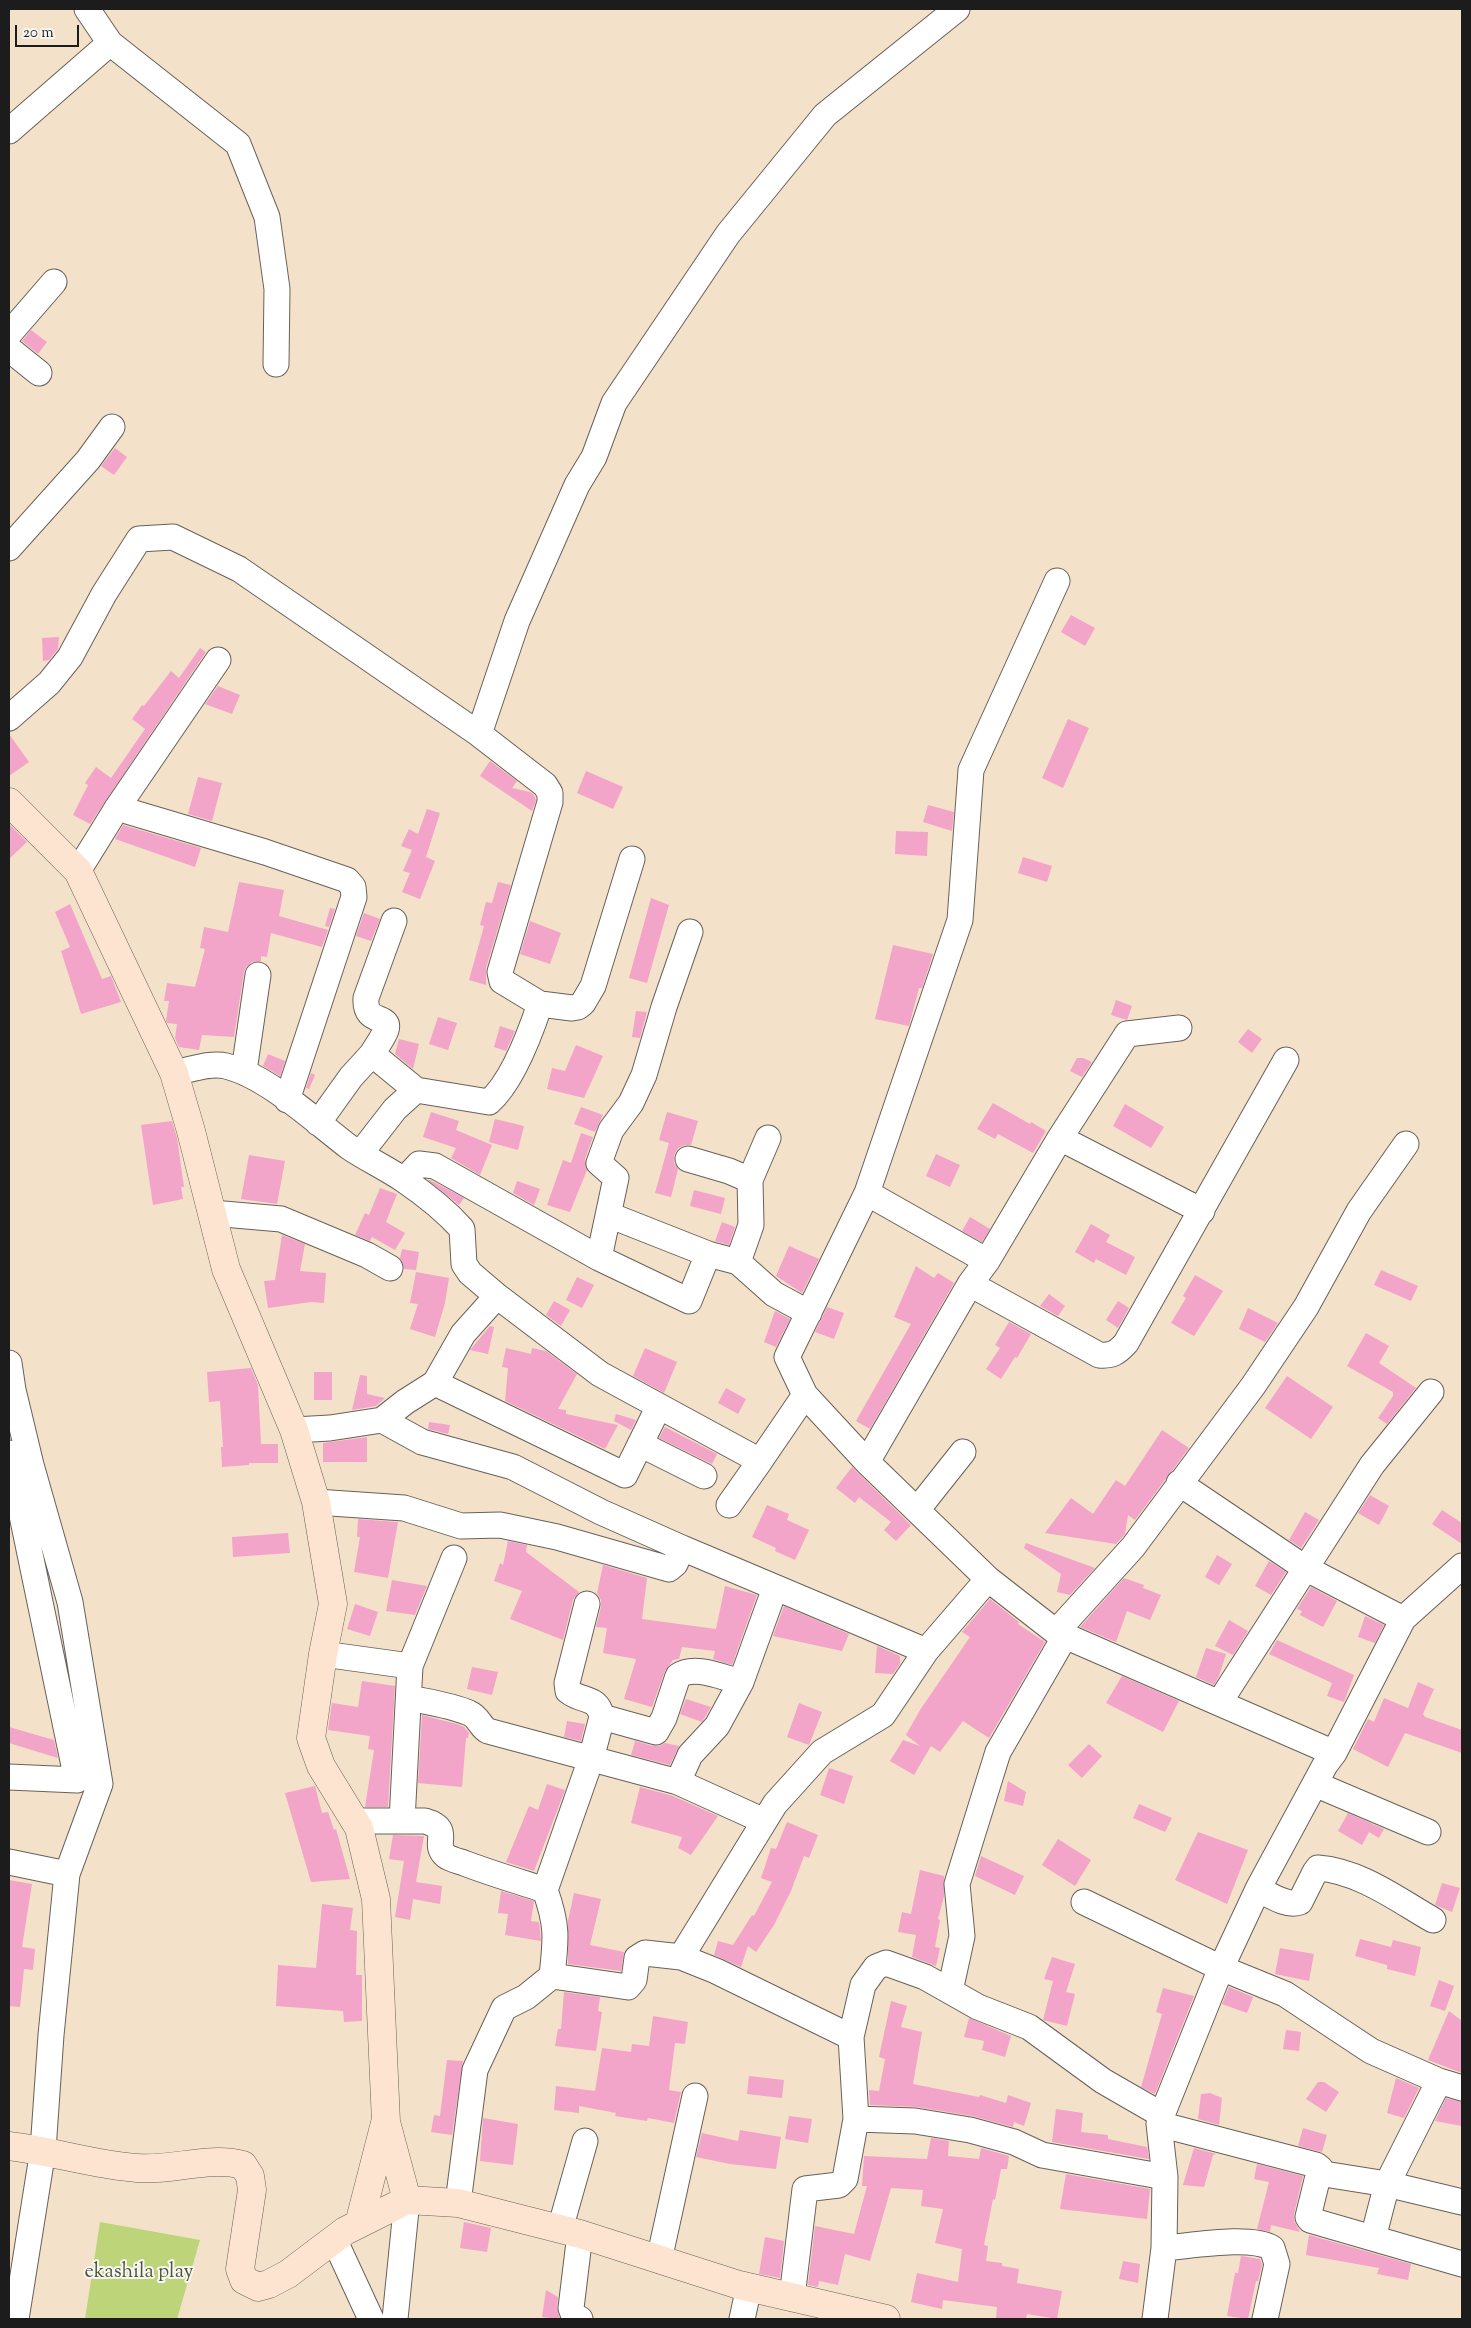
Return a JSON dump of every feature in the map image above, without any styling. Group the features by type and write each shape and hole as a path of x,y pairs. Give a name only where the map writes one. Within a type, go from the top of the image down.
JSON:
{"street":[{"path":"87,9 110,44 238,144 267,217 277,290 276,364"},
{"path":"479,734 517,620 577,485 594,457 614,402 728,234 825,115 957,9"},
{"path":"9,131 110,44"},
{"path":"9,334 54,282"},
{"path":"9,349 39,373"},
{"path":"9,548 88,460 112,427"},
{"path":"9,718 49,683 70,657 104,594 138,539 173,537 239,569 479,734 545,785 550,793 550,802 500,972 502,982 540,1004 572,1008 583,1003 594,986 632,859"},
{"path":"1057,581 971,770 960,920 867,1193 787,1357 805,1396 867,1462 988,1579 1061,1634 1334,1753"},
{"path":"78,871 116,808 218,660"},
{"path":"9,802 78,871 174,1073 192,1131 226,1269 294,1430 316,1502 333,1604 323,1654 311,1738 321,1766 359,1828 376,1899 386,2122 407,2200 394,2319"},
{"path":"116,808 265,852 347,880 352,887 354,898 287,1100"},
{"path":"318,1123 351,1078 372,1054 386,1030 384,1021 368,1013 365,1009 366,998 394,921"},
{"path":"599,1258 616,1178 599,1163 611,1130 631,1103 644,1075 664,1007 690,932"},
{"path":"244,1071 258,975"},
{"path":"372,1054 416,1090 489,1102 497,1095 527,1041 540,1004"},
{"path":"867,1462 970,1284 987,1261 1060,1138 1127,1034 1179,1028"},
{"path":"970,1284 1099,1355 1110,1356 1116,1353 1126,1344 1286,1060"},
{"path":"174,1073 223,1065 244,1071 360,1154 404,1180 438,1205 462,1229 464,1264 470,1273 497,1296 600,1374 760,1461"},
{"path":"360,1154 395,1110 416,1090"},
{"path":"738,1262 751,1225 750,1180 768,1138"},
{"path":"1060,1138 1202,1211"},
{"path":"950,1991 962,1936 957,1884 998,1752 1061,1634 1133,1547 1253,1386 1306,1307 1359,1211 1406,1144"},
{"path":"688,1159 729,1171 750,1180"},
{"path":"404,1180 419,1164 435,1166 599,1258 689,1301 708,1254"},
{"path":"867,1193 987,1261"},
{"path":"212,1212 281,1219 367,1254 390,1268"},
{"path":"609,1215 708,1254 738,1262 774,1294 809,1313"},
{"path":"294,1430 330,1428 382,1420 405,1402 435,1383 463,1334 497,1296"},
{"path":"9,1363 13,1390 31,1465 70,1602 100,1784 67,1874 51,2035 43,2150 16,2319"},
{"path":"435,1383 625,1475 659,1406"},
{"path":"1219,1703 1372,1465 1432,1392"},
{"path":"729,1504 805,1396"},
{"path":"382,1420 422,1442 513,1467 601,1512 926,1651"},
{"path":"640,1444 704,1476"},
{"path":"917,1510 963,1452"},
{"path":"9,1454 77,1780 9,1777"},
{"path":"1179,1483 1305,1568 1403,1619"},
{"path":"316,1502 404,1508 461,1526 500,1525 557,1537 669,1569 675,1564 682,1548"},
{"path":"402,1821 410,1666 454,1558"},
{"path":"1155,2319 1164,2248 1164,2177 1161,2120 1221,1968 1258,1889 1325,1764 1334,1753 1403,1619 1462,1566"},
{"path":"681,1957 775,1804 822,1752 883,1715 926,1651 988,1579"},
{"path":"678,1782 690,1755 717,1726 741,1682 775,1588"},
{"path":"458,2203 475,2070 504,2008 526,1997 552,1976 556,1937 554,1915 544,1890 591,1759 602,1717 600,1706 596,1702 574,1696 568,1691 567,1683 587,1604"},
{"path":"323,1654 410,1666"},
{"path":"602,1717 656,1732 664,1718 678,1676 681,1674 693,1670 741,1682"},
{"path":"409,1698 468,1712 478,1718 485,1730 488,1731 678,1782 764,1821"},
{"path":"1315,1784 1428,1832"},
{"path":"354,1821 425,1821 436,1824 440,1830 441,1850 446,1856 484,1871 544,1890"},
{"path":"9,1862 67,1874"},
{"path":"1258,1889 1287,1903 1300,1902 1318,1868 1331,1869 1375,1885 1433,1920"},
{"path":"1084,1902 1221,1968 1285,1994 1371,2051 1451,2085 1387,2184 1373,2238"},
{"path":"552,1976 628,1987 634,1980 637,1958 645,1953 681,1957 716,1971 851,2037"},
{"path":"792,2297 805,2189 839,2185 843,2181 856,2119 851,2037 863,1984 876,1967 886,1963 925,1977 978,2007 1029,2027 1103,2081 1161,2120 1316,2165 1320,2168 1308,2217 1310,2220 1462,2264"},
{"path":"659,2260 695,2096"},
{"path":"856,2119 915,2121 970,2130 1014,2142 1042,2155 1164,2177"},
{"path":"359,2224 386,2122"},
{"path":"580,2319 574,2316 571,2308 570,2232 585,2141"},
{"path":"9,2146 43,2150 138,2168 167,2168 211,2162 231,2162 243,2165 250,2176 252,2190 240,2268 244,2280 258,2287 269,2284 288,2274 334,2239 407,2200 458,2203 570,2232 749,2287 886,2319"},
{"path":"1318,2173 1387,2184 1462,2202"},
{"path":"334,2239 371,2319"},
{"path":"1164,2248 1230,2242 1264,2243 1272,2248 1278,2264 1265,2319"},
{"path":"742,2319 749,2287"}],"green space":[{"name":"ekashila play","path":"100,2222 200,2240 177,2319 85,2319"}],"building":[{"path":"31,330 47,342 38,354 22,341"},
{"path":"115,448 127,457 114,475 101,466"},
{"path":"1071,615 1095,628 1085,646 1061,632"},
{"path":"59,637 58,649 49,660 43,661 42,638"},
{"path":"200,648 206,652 90,824 73,815 88,785 85,783 96,767 111,778 145,729 132,719 142,705 144,706 171,671 179,678"},
{"path":"218,686 240,695 232,714 205,704"},
{"path":"1068,719 1089,728 1063,788 1042,778"},
{"path":"9,734 29,762 9,776"},
{"path":"490,761 517,781 512,788 530,792 534,795 536,800 532,811 480,776"},
{"path":"586,771 623,787 613,809 577,793"},
{"path":"198,777 222,783 212,821 188,814"},
{"path":"928,805 954,812 952,831 923,822"},
{"path":"427,809 440,813 426,857 435,861 420,899 402,892 410,873 403,871 412,850 401,846 409,829 418,834"},
{"path":"9,824 27,842 9,859"},
{"path":"123,825 201,848 195,867 115,839"},
{"path":"896,831 928,832 927,856 895,854"},
{"path":"1023,857 1052,866 1047,882 1018,873"},
{"path":"239,882 284,890 279,916 328,930 322,947 271,933 267,957 261,956 261,961 252,962 246,967 244,972 234,1037 202,1035 199,1050 179,1047 175,1038 177,1024 167,1023 166,1021 169,1001 164,1001 167,983 195,987 205,949 200,948 204,927 228,932"},
{"path":"498,882 511,885 486,968 486,985 469,980 484,926 480,925 486,902 492,903"},
{"path":"651,898 669,905 647,983 629,978"},
{"path":"70,904 102,979 111,976 121,1002 81,1014 61,951 70,947 55,912"},
{"path":"330,908 335,909 329,927 325,926"},
{"path":"364,913 380,919 371,941 356,936"},
{"path":"530,921 561,933 550,964 520,954"},
{"path":"893,945 933,954 922,988 919,988 909,1026 875,1019"},
{"path":"1116,1000 1132,1006 1127,1020 1111,1015"},
{"path":"636,1011 647,1012 640,1038 632,1037"},
{"path":"438,1017 457,1023 448,1050 429,1044"},
{"path":"500,1026 515,1031 506,1051 494,1047"},
{"path":"1248,1029 1262,1039 1252,1053 1238,1042"},
{"path":"399,1039 419,1044 413,1069 395,1054"},
{"path":"576,1045 603,1056 584,1098 547,1089 552,1068 565,1071"},
{"path":"268,1054 285,1061 280,1076 263,1066"},
{"path":"1077,1058 1083,1058 1092,1062 1082,1077 1070,1071"},
{"path":"311,1073 315,1075 309,1089 306,1088"},
{"path":"993,1103 1046,1131 1033,1153 998,1134 995,1139 977,1129"},
{"path":"1125,1104 1164,1127 1151,1148 1113,1126"},
{"path":"581,1107 603,1115 595,1132 574,1124"},
{"path":"431,1112 459,1121 456,1130 492,1145 480,1175 451,1158 456,1148 423,1137"},
{"path":"667,1112 698,1121 691,1145 678,1148 674,1155 674,1163 678,1169 671,1197 655,1193 669,1143 659,1140"},
{"path":"495,1119 524,1126 518,1150 489,1142"},
{"path":"172,1121 177,1138 184,1187 181,1187 183,1199 153,1205 141,1125"},
{"path":"581,1133 593,1137 585,1159 587,1170 570,1212 547,1205 563,1160 571,1163"},
{"path":"936,1154 960,1165 950,1187 926,1176"},
{"path":"249,1155 285,1161 277,1204 241,1199"},
{"path":"428,1180 430,1180 464,1198 459,1205"},
{"path":"517,1181 540,1189 534,1205 513,1193"},
{"path":"380,1188 397,1194 386,1222 405,1233 395,1250 372,1237 370,1241 355,1235 365,1213 369,1215"},
{"path":"694,1190 725,1198 721,1214 690,1206"},
{"path":"970,1217 990,1229 982,1242 962,1231"},
{"path":"722,1222 735,1227 729,1245 715,1241"},
{"path":"1091,1224 1110,1235 1106,1242 1135,1257 1126,1275 1096,1259 1094,1263 1075,1252"},
{"path":"282,1235 305,1244 300,1271 326,1273 324,1303 311,1302 268,1308 264,1281 275,1280"},
{"path":"789,1246 819,1259 802,1293 776,1276"},
{"path":"402,1249 419,1252 416,1270 404,1269 400,1258"},
{"path":"916,1266 934,1278 938,1273 954,1283 870,1429 856,1421 911,1324 894,1317"},
{"path":"1381,1270 1418,1286 1411,1301 1374,1285"},
{"path":"416,1272 449,1278 445,1303 435,1337 410,1329 418,1304 410,1303"},
{"path":"1195,1275 1223,1291 1194,1336 1171,1323 1186,1298 1183,1296"},
{"path":"577,1277 594,1285 582,1308 566,1300"},
{"path":"1049,1294 1065,1306 1058,1316 1040,1306"},
{"path":"554,1301 570,1310 561,1326 546,1315"},
{"path":"1118,1301 1129,1308 1118,1328 1106,1320"},
{"path":"827,1307 844,1313 834,1339 815,1332"},
{"path":"1248,1308 1278,1323 1265,1342 1239,1329"},
{"path":"775,1311 790,1319 776,1347 764,1342"},
{"path":"1009,1322 1031,1334 1017,1358 1015,1357 1001,1379 986,1369 1000,1348 995,1345"},
{"path":"490,1326 494,1327 488,1354 470,1350"},
{"path":"1366,1333 1389,1346 1379,1363 1416,1388 1387,1424 1378,1418 1393,1396 1393,1392 1347,1366"},
{"path":"506,1348 531,1354 532,1348 546,1351 577,1374 558,1409 566,1410 566,1414 618,1425 605,1449 505,1401 508,1368 502,1367"},
{"path":"645,1348 677,1362 664,1393 633,1376"},
{"path":"251,1368 258,1385 261,1444 278,1444 278,1463 249,1463 249,1465 222,1467 221,1447 223,1447 220,1401 209,1402 207,1372"},
{"path":"314,1372 332,1372 332,1400 314,1400"},
{"path":"360,1375 367,1376 367,1394 385,1398 376,1406 352,1410"},
{"path":"1287,1376 1333,1407 1311,1439 1265,1408"},
{"path":"726,1388 746,1399 738,1414 718,1403"},
{"path":"616,1414 636,1420 631,1430 614,1421"},
{"path":"429,1422 450,1425 448,1434 428,1429"},
{"path":"665,1427 717,1454 712,1464 659,1438"},
{"path":"1162,1430 1189,1448 1135,1520 1128,1515 1125,1534 1116,1544 1045,1533 1071,1498 1093,1514 1116,1480 1125,1486"},
{"path":"367,1437 367,1462 323,1462 323,1443"},
{"path":"852,1467 911,1525 896,1541 884,1530 891,1522 859,1497 855,1503 836,1488"},
{"path":"1370,1495 1389,1506 1379,1525 1358,1513"},
{"path":"767,1505 789,1514 787,1520 809,1530 795,1560 775,1551 776,1548 752,1537"},
{"path":"1442,1510 1462,1523 1462,1544 1432,1524"},
{"path":"1305,1512 1319,1520 1301,1548 1289,1540"},
{"path":"358,1519 398,1522 388,1578 354,1572 360,1537 357,1537"},
{"path":"288,1533 290,1553 233,1557 232,1537"},
{"path":"508,1541 527,1545 526,1552 579,1592 573,1600 563,1640 510,1619 522,1591 494,1581 500,1563 503,1565"},
{"path":"1026,1543 1095,1568 1070,1595 1057,1592 1061,1574 1024,1548"},
{"path":"1217,1555 1232,1564 1219,1585 1205,1577"},
{"path":"1269,1561 1286,1572 1271,1595 1255,1586"},
{"path":"603,1565 647,1578 642,1619 716,1629 725,1586 757,1595 732,1665 713,1659 715,1651 682,1647 679,1659 673,1660 665,1671 652,1707 624,1699 636,1659 603,1653 607,1628 596,1627 601,1607 601,1600 597,1593"},
{"path":"1124,1578 1144,1585 1143,1588 1161,1595 1150,1620 1127,1611 1116,1642 1080,1627"},
{"path":"392,1580 427,1586 415,1615 386,1611"},
{"path":"1311,1587 1337,1601 1323,1627 1300,1615 1302,1611 1297,1609"},
{"path":"990,1599 1019,1622 1018,1624 1045,1642 989,1738 963,1721 940,1752 931,1746 914,1775 890,1761 903,1740 920,1746 906,1735 920,1710 970,1637 962,1632"},
{"path":"355,1604 378,1612 370,1636 347,1629"},
{"path":"784,1606 849,1634 842,1651 773,1636"},
{"path":"1365,1616 1384,1625 1375,1643 1358,1637"},
{"path":"1229,1620 1248,1631 1233,1655 1215,1646"},
{"path":"1277,1640 1354,1675 1344,1702 1327,1696 1332,1683 1269,1654"},
{"path":"877,1646 900,1656 900,1664 893,1674 875,1673"},
{"path":"1206,1648 1226,1654 1214,1685 1196,1677"},
{"path":"472,1667 498,1672 492,1695 467,1689"},
{"path":"1122,1676 1179,1701 1163,1732 1106,1703"},
{"path":"362,1681 395,1686 388,1807 365,1807 374,1750 368,1749 370,1736 328,1730 332,1703 358,1707"},
{"path":"1418,1682 1434,1689 1423,1714 1425,1717 1462,1730 1462,1753 1405,1733 1388,1767 1353,1749 1368,1719 1374,1722 1384,1698 1408,1708"},
{"path":"686,1699 711,1707 702,1722 680,1714"},
{"path":"799,1703 822,1712 809,1745 787,1737"},
{"path":"422,1715 457,1724 464,1727 469,1733 468,1738 466,1738 462,1787 418,1783"},
{"path":"567,1721 585,1724 581,1741 564,1737"},
{"path":"9,1727 54,1740 58,1758 9,1743"},
{"path":"635,1741 653,1746 665,1743 679,1746 670,1765 631,1755"},
{"path":"1089,1744 1102,1756 1082,1778 1068,1765"},
{"path":"829,1768 853,1776 844,1804 820,1795"},
{"path":"1008,1781 1026,1792 1023,1806 1004,1801"},
{"path":"547,1784 565,1790 534,1871 506,1862 529,1806 538,1810"},
{"path":"315,1786 322,1813 328,1812 334,1830 336,1829 350,1879 311,1882 285,1793"},
{"path":"640,1787 673,1796 718,1816 691,1855 678,1848 682,1837 631,1823"},
{"path":"1139,1804 1172,1818 1165,1832 1133,1818"},
{"path":"1348,1813 1384,1829 1379,1838 1369,1832 1362,1845 1338,1831"},
{"path":"787,1822 818,1835 809,1858 804,1856 791,1891 774,1925 756,1952 748,1946 741,1967 714,1955 718,1941 733,1945 752,1915 754,1916 772,1882 761,1878 771,1848 776,1849"},
{"path":"1198,1832 1248,1850 1227,1904 1175,1880"},
{"path":"393,1835 424,1836 416,1882 442,1886 440,1904 413,1899 410,1920 395,1917 404,1861 389,1859"},
{"path":"1058,1839 1091,1860 1075,1886 1042,1865"},
{"path":"981,1856 1024,1876 1015,1895 975,1876"},
{"path":"920,1870 944,1876 944,1896 938,1919 940,1920 935,1947 940,1948 936,1966 912,1957 916,1935 898,1932 902,1912 911,1914"},
{"path":"9,1880 32,1884 22,1947 35,1949 33,1970 24,1969 20,2007 9,2006"},
{"path":"1442,1883 1460,1888 1452,1912 1435,1905"},
{"path":"501,1891 534,1901 531,1921 539,1922 541,1941 505,1935 508,1914 498,1913"},
{"path":"574,1893 601,1899 590,1945 624,1952 621,1971 568,1964 568,1921"},
{"path":"322,1904 353,1908 350,1930 357,1931 356,1975 362,1975 362,2021 344,2022 343,2011 276,2006 278,1965 316,1968"},
{"path":"1360,1939 1391,1947 1393,1940 1421,1947 1415,1976 1387,1969 1387,1965 1355,1956"},
{"path":"1280,1948 1314,1954 1309,1981 1275,1974"},
{"path":"1052,1957 1075,1964 1066,1992 1075,1994 1067,2026 1043,2020 1053,1981 1044,1979"},
{"path":"1439,1980 1454,1986 1445,2011 1430,2006"},
{"path":"1229,1987 1253,1997 1247,2013 1222,2004"},
{"path":"1163,1988 1194,1996 1155,2094 1141,2087 1162,2014 1156,2012"},
{"path":"564,1992 600,1997 598,2011 602,2012 596,2051 555,2046 558,2029 561,2029"},
{"path":"891,2001 907,2006 901,2027 922,2032 913,2084 979,2097 980,2095 1006,2103 1008,2095 1031,2103 1024,2126 1014,2122 1013,2127 972,2116 917,2107 870,2105 869,2090 879,2091 885,2059 879,2057"},
{"path":"1449,2011 1462,2021 1462,2073 1428,2060"},
{"path":"653,2016 688,2022 685,2044 675,2043 669,2090 681,2092 674,2123 648,2118 647,2121 615,2116 616,2113 579,2106 579,2113 554,2110 556,2086 595,2091 602,2048 631,2052 632,2044 649,2046"},
{"path":"969,2018 1011,2036 1005,2057 982,2050 984,2041 964,2037"},
{"path":"1286,2030 1301,2032 1299,2051 1283,2049"},
{"path":"447,2060 463,2061 452,2135 431,2132 434,2115 440,2116"},
{"path":"749,2076 784,2080 782,2098 747,2094"},
{"path":"1396,2078 1419,2088 1404,2118 1387,2113"},
{"path":"1318,2082 1324,2082 1339,2092 1326,2112 1306,2099"},
{"path":"1210,2093 1222,2098 1219,2125 1198,2119 1201,2094"},
{"path":"1446,2098 1462,2102 1462,2126 1435,2121"},
{"path":"1056,2109 1083,2113 1081,2132 1108,2135 1108,2139 1147,2147 1149,2159 1052,2142"},
{"path":"789,2116 812,2119 808,2143 785,2139"},
{"path":"483,2118 518,2124 513,2165 480,2161"},
{"path":"1303,2128 1327,2135 1322,2152 1298,2146"},
{"path":"740,2130 781,2137 776,2169 730,2164 696,2157 702,2133 738,2141"},
{"path":"931,2138 949,2141 948,2156 979,2159 981,2148 1009,2156 1007,2169 1001,2169 995,2200 993,2199 984,2245 988,2246 986,2261 1002,2263 1002,2266 1019,2269 1017,2283 1062,2291 1057,2319 1027,2314 1026,2319 996,2319 997,2307 943,2300 942,2309 911,2302 917,2273 958,2282 962,2249 935,2243 943,2209 921,2206 923,2190 891,2188 870,2261 845,2254 838,2285 819,2281 818,2287 808,2285 815,2226 854,2234 867,2186 862,2186 864,2156 927,2159"},
{"path":"1194,2148 1216,2154 1213,2155 1204,2187 1183,2185"},
{"path":"1257,2164 1303,2176 1294,2214 1294,2220 1300,2232 1271,2225 1270,2232 1257,2229 1269,2182 1254,2179"},
{"path":"1066,2174 1150,2189 1147,2219 1060,2209"},
{"path":"464,2222 491,2228 487,2252 460,2248"},
{"path":"1309,2235 1411,2264 1408,2280 1377,2274 1379,2268 1306,2255"},
{"path":"765,2237 784,2241 780,2278 759,2274"},
{"path":"1241,2256 1260,2259 1262,2265 1258,2281 1256,2281 1248,2319 1227,2316 1235,2273 1238,2273"},
{"path":"1123,2261 1140,2264 1138,2283 1119,2279"},
{"path":"546,2290 558,2297 557,2307 560,2319 542,2317"}]}
